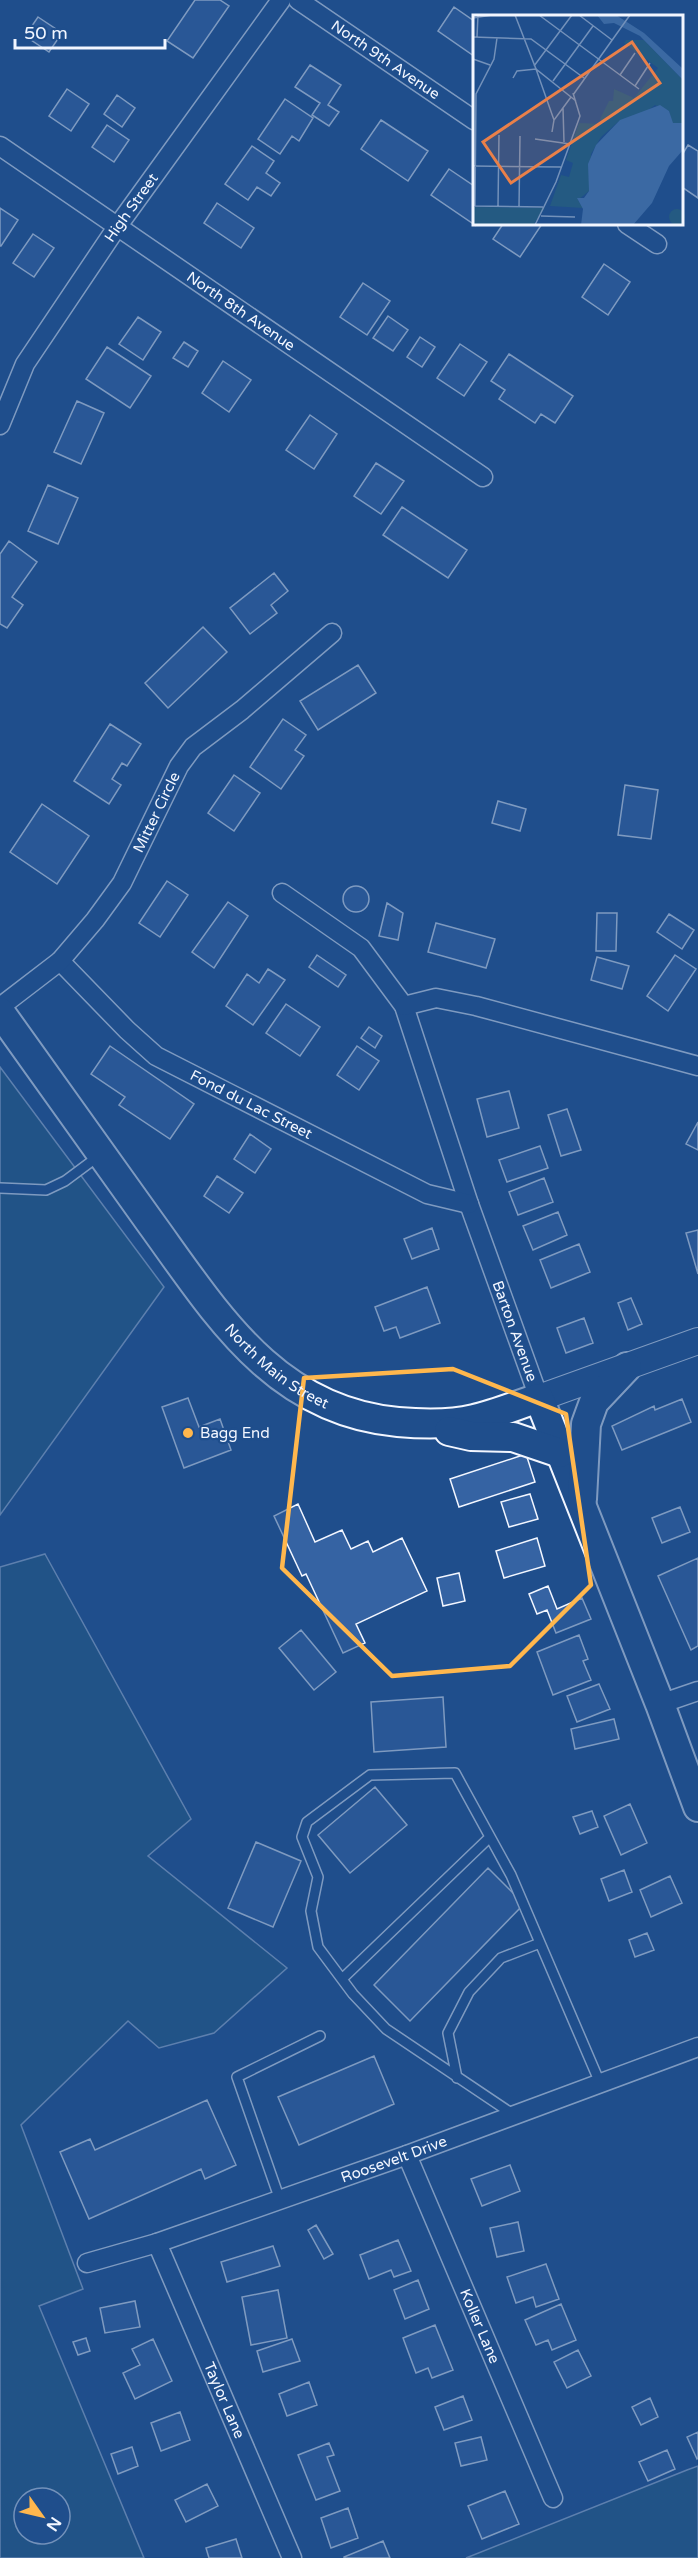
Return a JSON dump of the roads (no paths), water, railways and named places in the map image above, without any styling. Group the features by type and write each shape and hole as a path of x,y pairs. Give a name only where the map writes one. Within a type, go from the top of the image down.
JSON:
{"main road":[{"name":"North Main Street","path":"0,1012 195,1284 242,1344 277,1375 326,1405 379,1420 422,1424 473,1420 698,1341"},
{"path":"582,1507 586,1424 594,1402 627,1367"},
{"name":"Barton Avenue","path":"539,1398 660,1704 698,1807"},
{"path":"422,1424 471,1436 513,1437 560,1453"}],"street":[{"name":"High Street","path":"0,425 25,364 117,227 281,0"},
{"name":"North 9th Avenue","path":"298,0 473,119"},
{"name":"North 8th Avenue","path":"0,146 483,477"},
{"path":"628,225 657,244"},
{"name":"Mitter Circle","path":"0,1007 60,961 95,920 122,883 179,766 193,747 242,710 332,633"},
{"name":"Barton Avenue","path":"282,893 361,948 404,1006 469,1204 539,1398"},
{"name":"Fond du Lac Street","path":"60,961 127,1030 156,1056 427,1194 469,1204"},
{"path":"404,1006 436,998 476,1006 698,1066"},
{"path":"660,1704 698,1691"},
{"name":"Roosevelt Drive","path":"87,2263 157,2243 280,2200 698,2047"},
{"name":"Koller Lane","path":"407,2155 553,2498"},
{"name":"Taylor Lane","path":"157,2243 292,2558"}],"lane":[{"path":"0,1188 46,1190 65,1180 102,1154"},
{"path":"514,2115 386,2029 353,1994 318,1947 311,1911 318,1877 302,1837 307,1822 370,1775 455,1773 511,1875 600,2083"},
{"path":"342,1979 490,1837"},
{"path":"456,2078 448,2033 469,1992 501,1958 540,1943"},
{"path":"280,2200 237,2077 320,2036"}],"place":[{"name":"Bagg End","path":"188,1433"}]}
